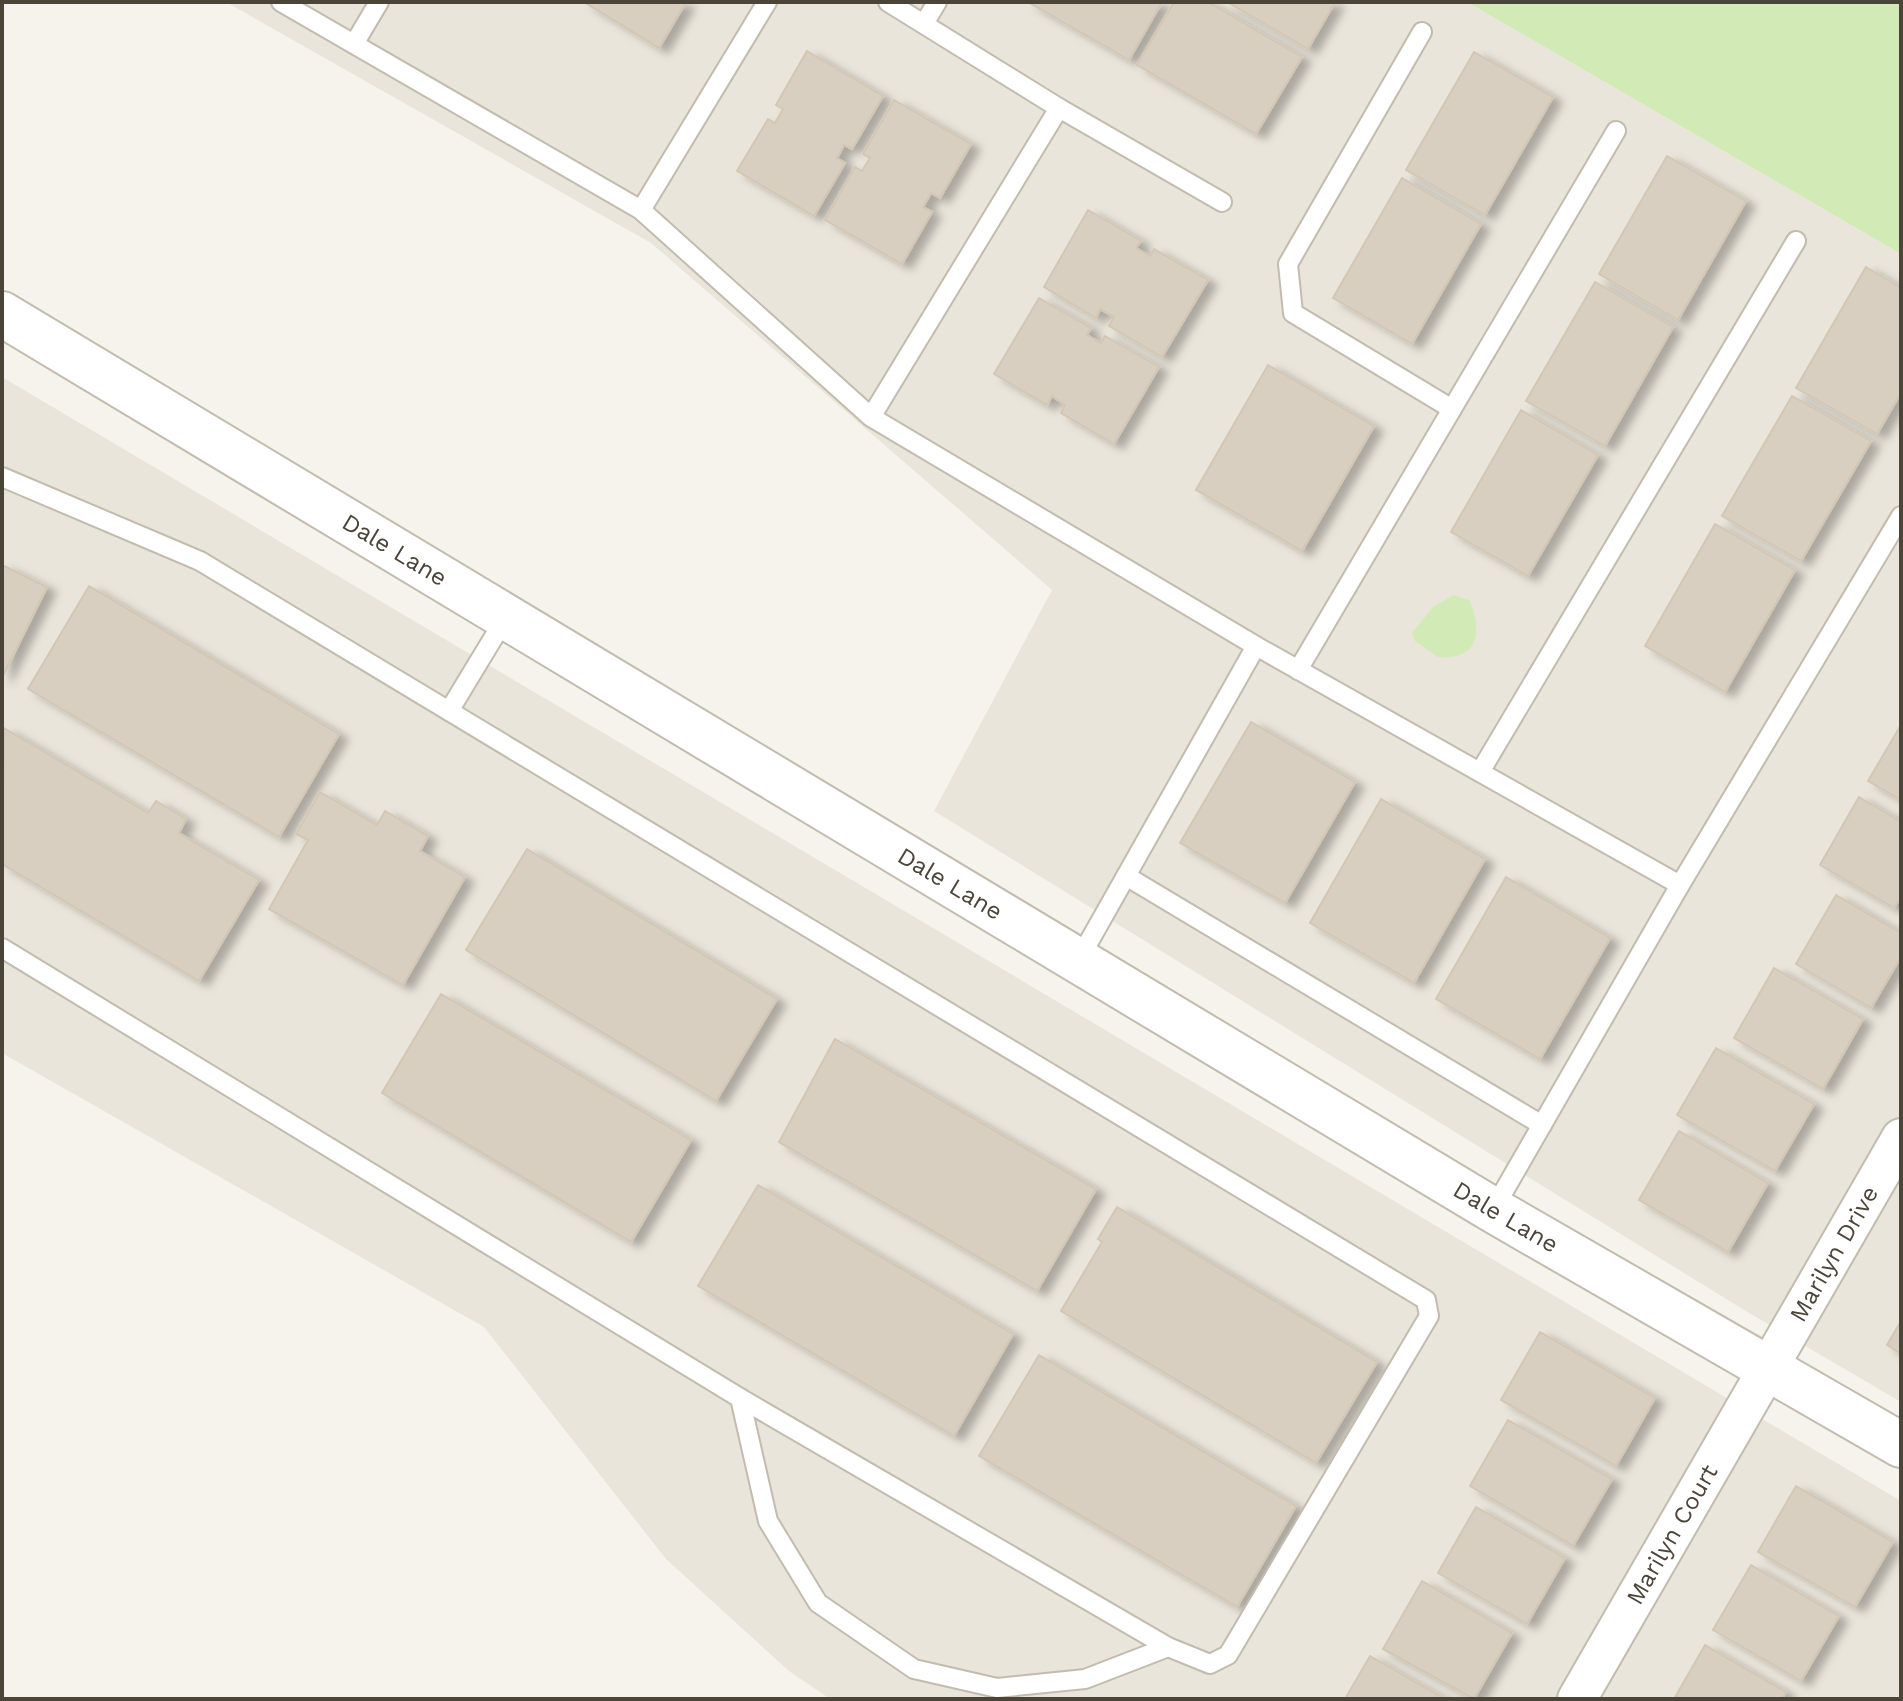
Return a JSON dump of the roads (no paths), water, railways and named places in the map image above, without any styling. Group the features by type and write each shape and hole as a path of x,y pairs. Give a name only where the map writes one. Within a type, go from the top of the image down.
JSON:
{"street":[{"name":"Dale Lane","path":"2,314 1493,1210 1901,1445"},
{"name":"Marilyn Drive","path":"1766,1368 1901,1138"},
{"name":"Marilyn Court","path":"1577,1699 1766,1368"}],"lane":[{"path":"281,2 641,210 871,417 1256,646 1680,885"},
{"path":"354,44 379,2"},
{"path":"641,210 767,2"},
{"path":"888,2 1059,108 1222,202"},
{"path":"924,24 937,2"},
{"path":"1422,32 1288,264 1293,313 1452,409"},
{"path":"871,417 1059,108"},
{"path":"1298,670 1616,131"},
{"path":"1480,772 1796,241"},
{"path":"2,477 200,561 1426,1300 1429,1316 1228,1655 1210,1664 1168,1647 740,1398 2,948"},
{"path":"1493,1210 1680,885 1901,516"},
{"path":"449,711 506,617"},
{"path":"1078,961 1256,646"},
{"path":"1126,876 1542,1125"},
{"path":"740,1398 768,1521 818,1603 914,1669 997,1688 1085,1679 1168,1647"}]}
